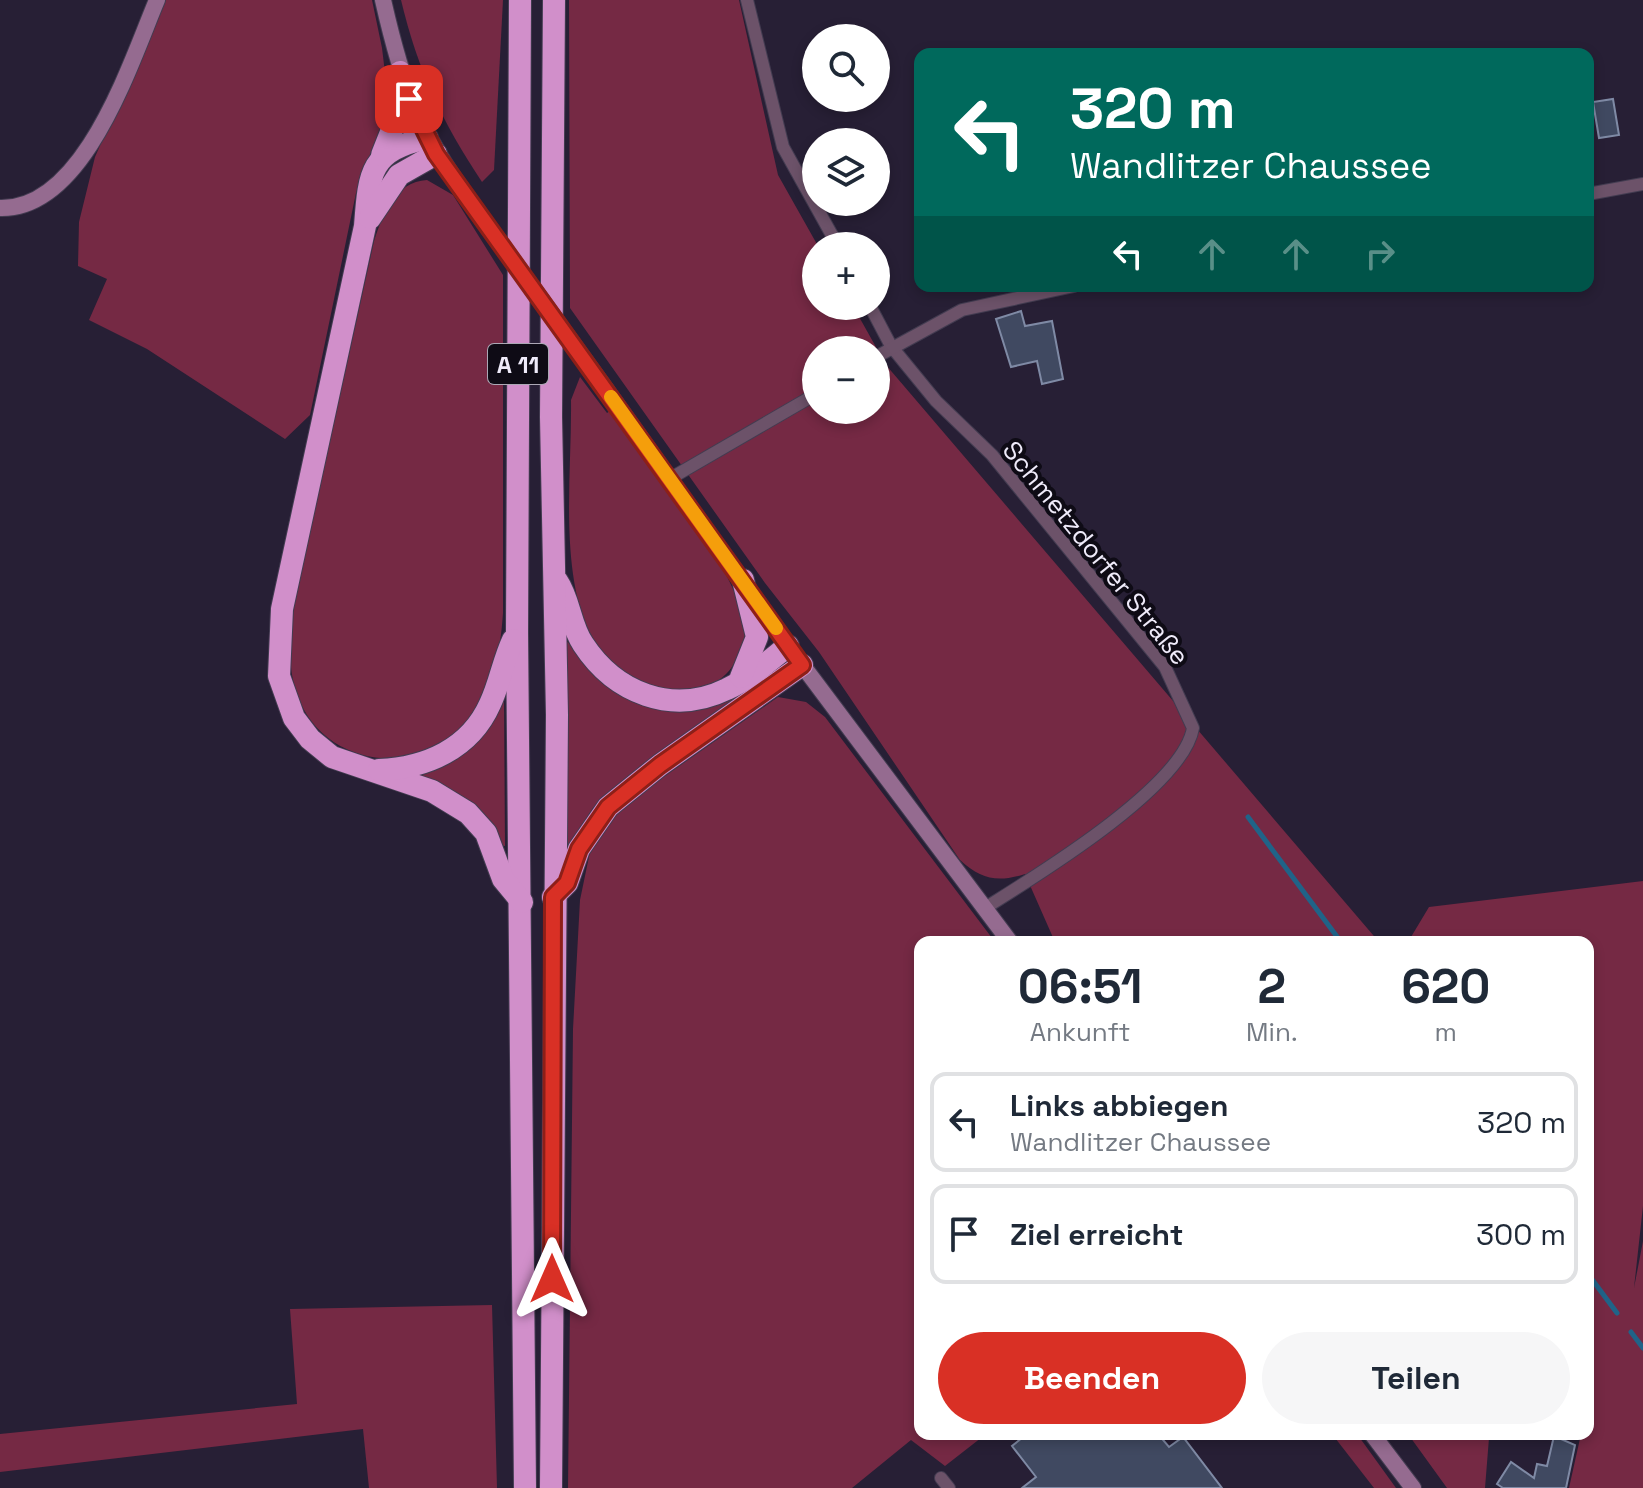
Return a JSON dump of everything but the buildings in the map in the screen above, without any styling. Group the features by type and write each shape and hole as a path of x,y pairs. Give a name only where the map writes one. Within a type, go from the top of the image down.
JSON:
{"highway":[{"name":"A 11","path":"520,0 517,632 522,902 525,1488"},
{"name":"A 11","path":"551,1488 553,897 557,715 552,574 554,0"},
{"path":"400,72 395,128 367,195 365,226 278,642 279,676 294,718 310,739 332,757 432,791 468,813 486,833 503,879 522,902"},
{"path":"379,162 399,144 432,146"},
{"path":"365,226 389,184 432,146"},
{"path":"552,574 565,592 580,640 602,670 627,688 653,699 682,701 706,697 733,686 788,646"},
{"path":"733,686 748,666 757,637 743,580"},
{"path":"364,770 422,763 464,741 489,707 504,659 517,632"},
{"path":"553,897 567,883 579,849 608,807 660,765 802,665"}],"main road":[{"path":"0,208 12,208 54,189 89,152 157,0"},
{"path":"383,0 400,72 432,146 788,646 1006,936"},
{"path":"1377,1440 1413,1488"}],"street":[{"path":"747,0 783,147 830,232"},
{"path":"1594,193 1643,184"},
{"path":"891,346 962,310 1046,292"},
{"name":"Schmetzdorfer Straße","path":"877,320 891,346 936,401 992,455 1165,667 1193,728 1185,752 1133,806 985,908"},
{"path":"671,478 802,402"}],"shaded area":[{"path":"164,0 372,0 389,106 379,142 369,157 356,193 310,415 285,439 147,349 89,320 107,279 78,266 79,222 95,157"},
{"path":"401,0 503,0 494,170 482,182 433,95 415,50"},
{"path":"569,0 739,0 778,175 810,232 802,232 802,320 861,320 870,336 802,336 802,424 890,424 890,370 1374,936 1052,936 1025,874 990,878 960,860 819,652 765,583 570,308"},
{"path":"427,180 453,195 503,275 503,613 498,655 490,678 461,731 436,748 413,756 389,759 366,756 344,748 324,735 308,717 294,683 291,630 293,609 374,241 392,201 406,187"},
{"path":"580,377 607,413 610,411 684,509 733,589 745,619 744,639 739,654 726,674 708,686 686,690 663,689 640,681 618,669 601,653 589,634 580,607 570,549 571,400"},
{"path":"565,640 644,704 748,689 593,808 568,846"},
{"path":"504,697 505,846 498,845 410,775"},
{"path":"778,697 806,702 825,717 990,936 914,936 914,1440 978,1440 945,1466 911,1440 852,1488 568,1488 573,1029 580,900 591,847 612,813"},
{"path":"1643,881 1643,1206 1634,1288 1643,1241 1643,1488 1569,1488 1580,1440 1594,1440 1594,936 1412,936 1429,907"},
{"path":"492,1305 497,1488 369,1488 363,1429 0,1472 0,1434 297,1404 290,1309"},
{"path":"1337,1440 1361,1440 1396,1488 1374,1488"},
{"path":"1412,1440 1489,1440 1485,1488 1447,1488"}],"waterway":[{"path":"1248,817 1337,936"},
{"path":"1594,1282 1617,1313"},
{"path":"1631,1332 1643,1348"}],"slow traffic":[{"path":"611,397 776,628"}],"route":[{"path":"409,99 436,154 802,665 660,765 608,807 579,849 567,883 553,897 552,1279"}]}
